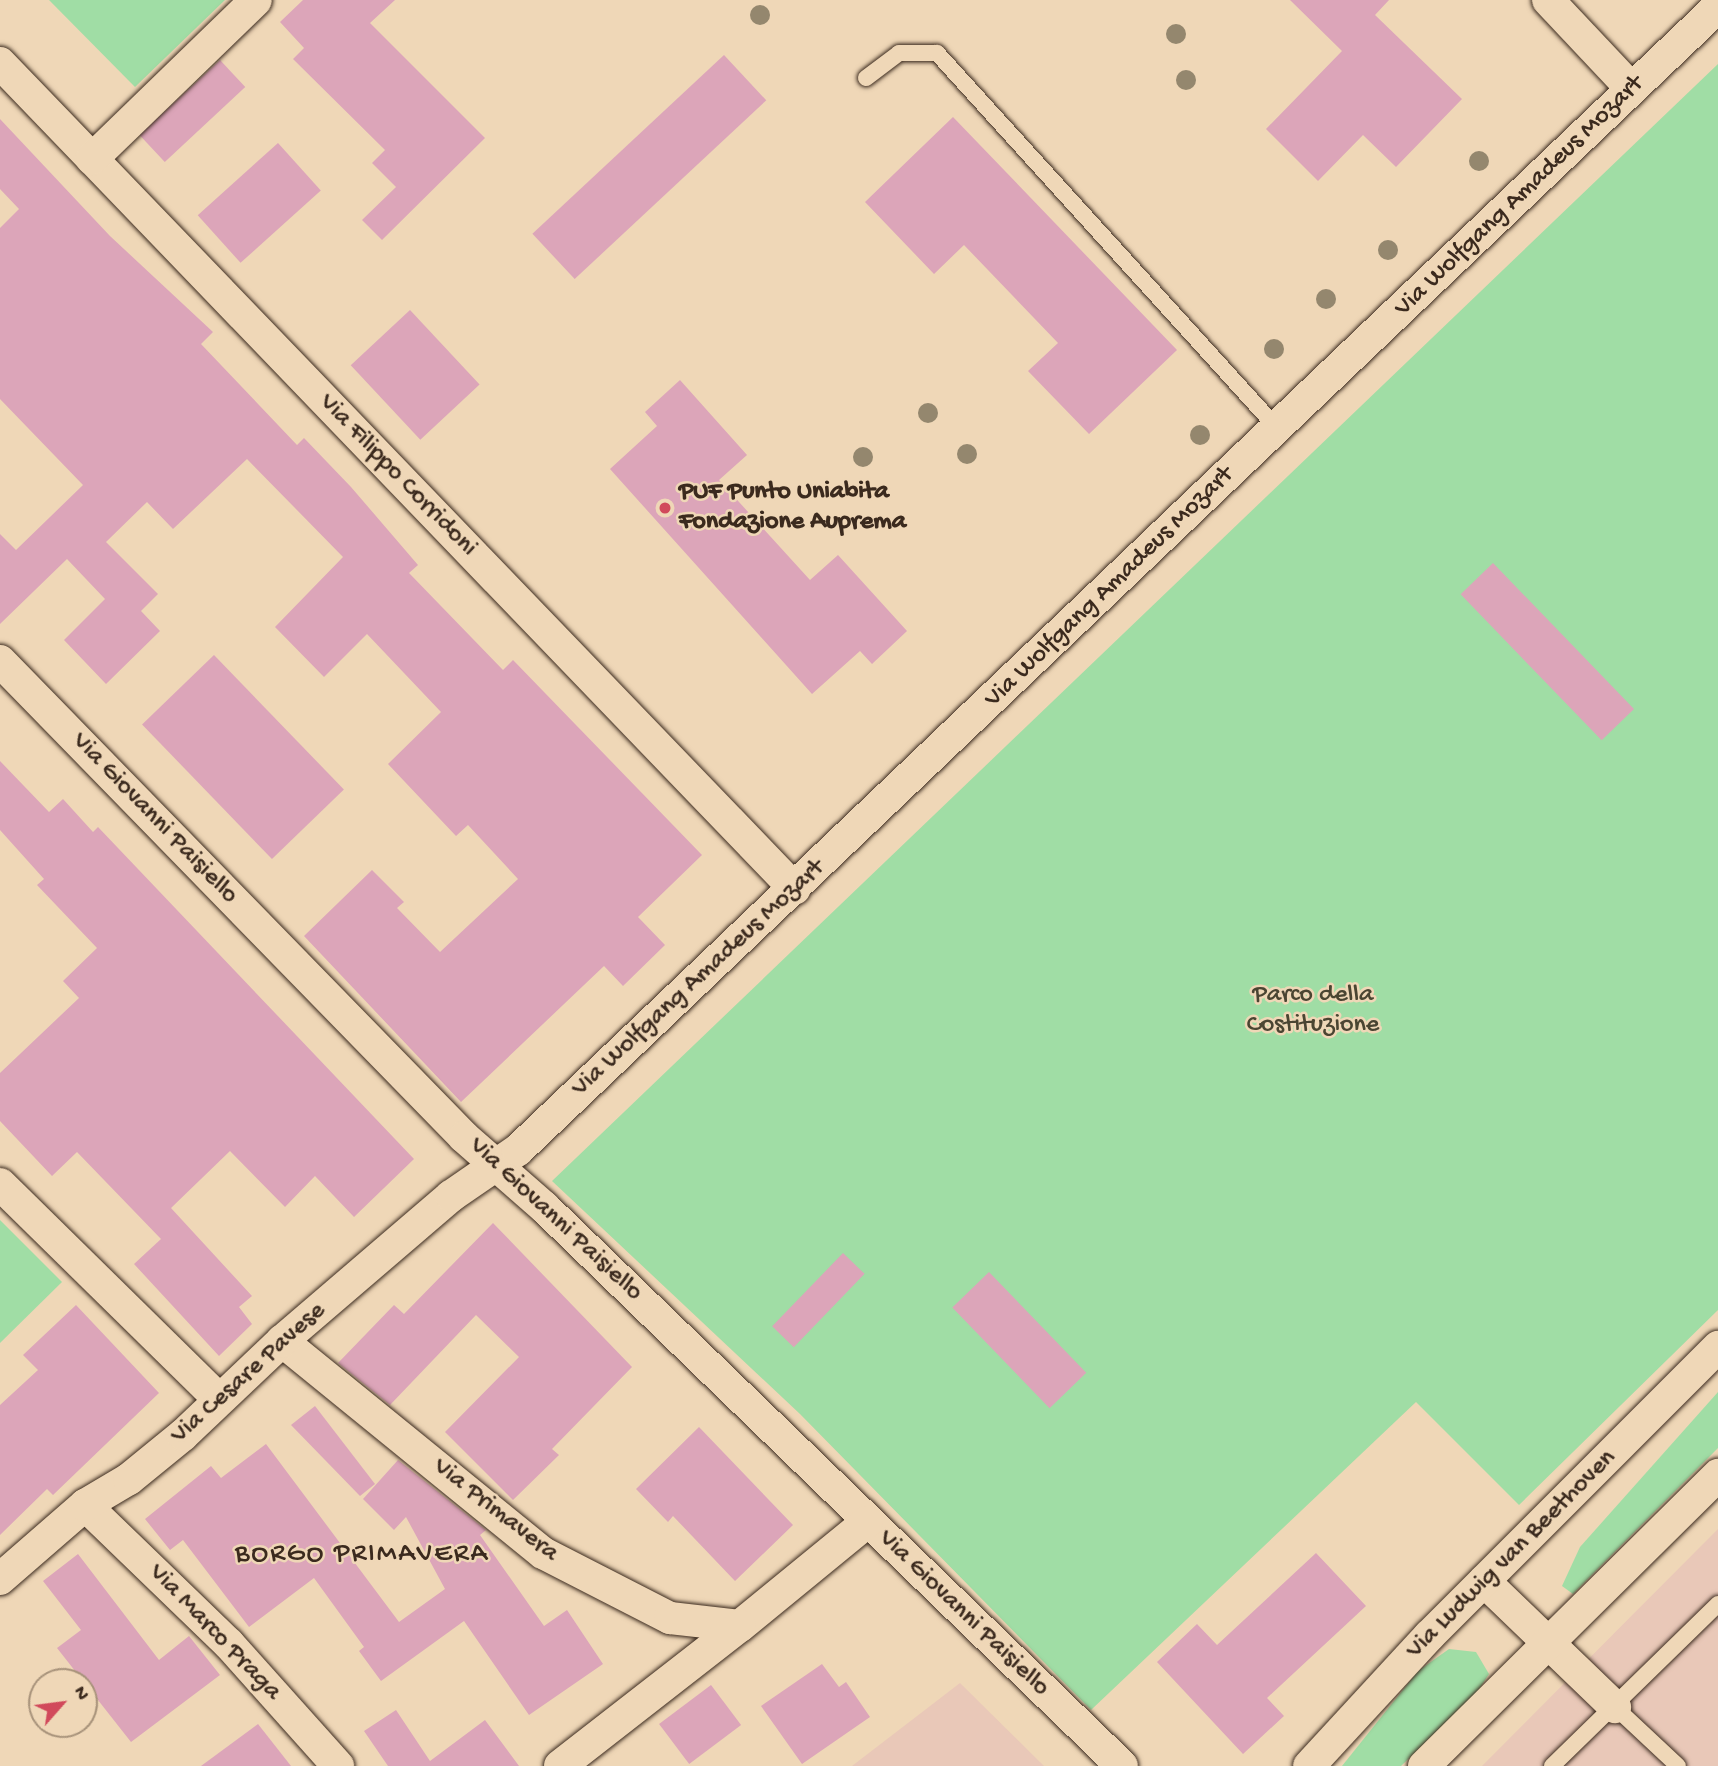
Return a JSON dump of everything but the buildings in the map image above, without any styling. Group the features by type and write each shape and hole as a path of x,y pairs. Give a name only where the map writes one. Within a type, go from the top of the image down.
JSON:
{"street":[{"path":"92,159 256,0"},
{"path":"1548,0 1632,89"},
{"name":"Via Wolfgang Amadeus Mozart","path":"498,1165 795,889 1718,7"},
{"name":"Via Filippo Corridoni","path":"6,82 92,159 795,889"},
{"name":"Via Giovanni Paisiello","path":"0,661 498,1165 1122,1766"},
{"name":"Via Cesare Pavese","path":"0,1579 85,1505 129,1479 282,1341 451,1196 498,1165"},
{"path":"0,1184 219,1399"},
{"name":"Via Primavera","path":"282,1341 543,1553 670,1618 740,1626"},
{"name":"Via Ludwig van Beethoven","path":"1309,1766 1484,1581 1718,1347"},
{"path":"1424,1766 1718,1475"},
{"name":"Via Marco Praga","path":"85,1505 229,1644 338,1766"},
{"path":"560,1766 740,1626 867,1522"},
{"path":"1484,1581 1615,1707"}],"lane":[{"path":"866,78 899,53 937,53 1277,428"},
{"path":"1552,1766 1718,1604"},
{"path":"1615,1707 1678,1766"}],"shaded area":[{"path":"1718,1529 1718,1766 1482,1766"},
{"path":"960,1683 1044,1766 852,1766"}],"green space":[{"path":"49,0 225,0 135,87"},
{"name":"Parco della Costituzione","path":"1718,64 1718,1310 1519,1505 1416,1402 1091,1710 800,1414 552,1181"},
{"path":"0,1220 62,1282 0,1343"},
{"path":"1718,1392 1718,1448 1573,1594 1562,1586 1580,1547"},
{"path":"1449,1649 1476,1652 1489,1674 1476,1694 1401,1766 1342,1766 1418,1671"}],"place":[{"name":"PUF Punto Uniabita Fondazione Auprema","path":"665,508"}],"district":[{"name":"BORGO PRIMAVERA","path":"362,1555"}]}
